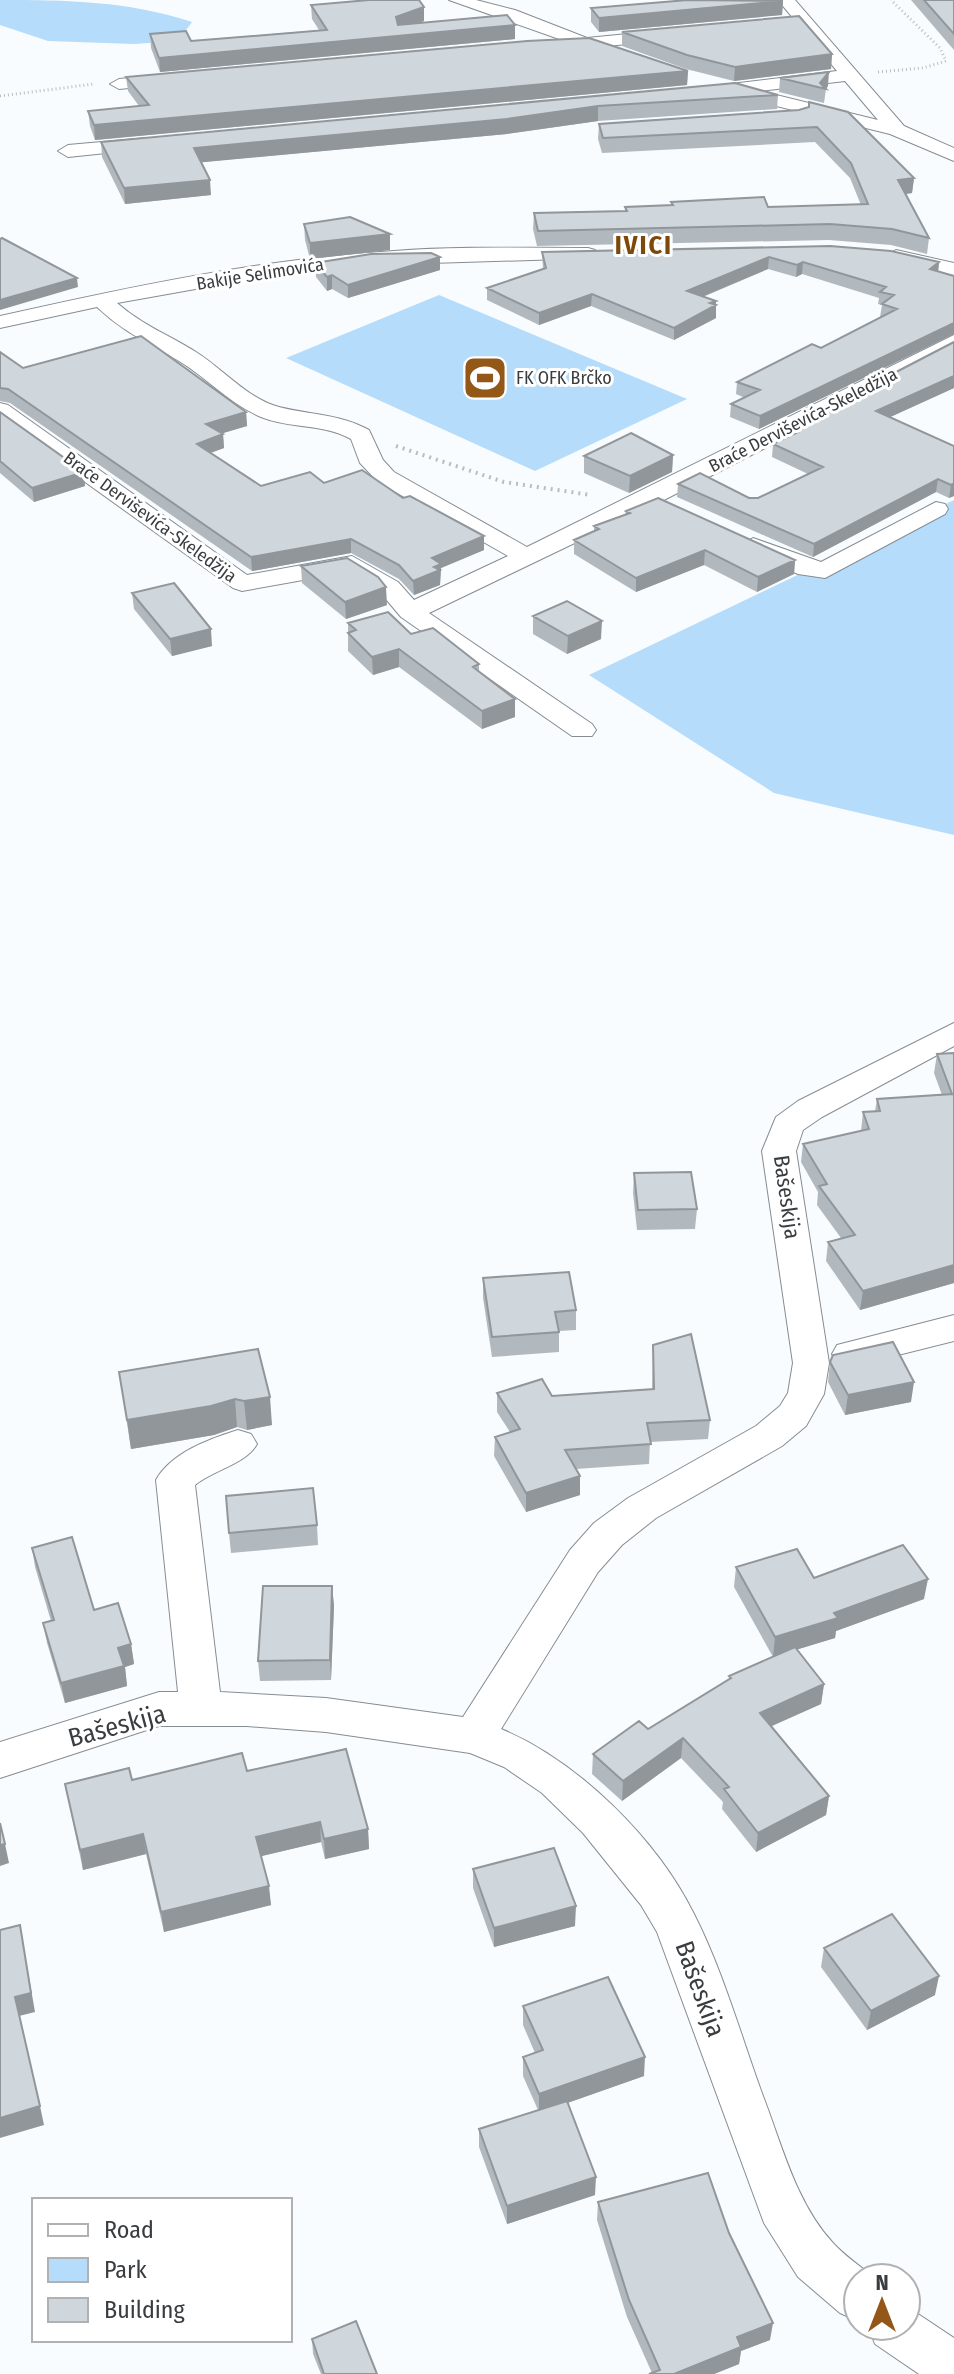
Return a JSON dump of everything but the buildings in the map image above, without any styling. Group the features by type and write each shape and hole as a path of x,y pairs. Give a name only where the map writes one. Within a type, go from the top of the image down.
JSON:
{"street":[{"path":"457,0 509,14 630,61"},
{"path":"786,0 796,22 849,75 897,130"},
{"path":"540,48 680,34"},
{"path":"730,90 849,75"},
{"path":"119,84 197,77"},
{"path":"687,87 730,90 834,113 897,130 954,155"},
{"path":"766,118 834,113"},
{"path":"68,151 162,142"},
{"name":"Bakije Selimovića","path":"0,322 100,299 371,259 607,253"},
{"path":"877,253 954,269"},
{"path":"100,299 131,327 187,356 251,403 272,413 341,425 361,435 372,463 386,477 526,556"},
{"name":"Braće Derviševića-Skeledžija","path":"0,410 242,583 352,564 389,587 410,612 651,497 954,342"},
{"path":"651,497 679,510"},
{"path":"733,535 807,569 825,570 936,509"},
{"path":"410,612 582,730"},
{"name":"Bašeskija","path":"474,1736 584,1561 608,1534 642,1508 769,1436 793,1416 806,1394 811,1363 779,1151 788,1125 810,1109 954,1033"},
{"path":"811,1363 954,1328"},
{"path":"201,1709 175,1480 195,1464 238,1444"},
{"name":"Bašeskija","path":"0,1760 159,1709 326,1715 474,1736 519,1755 557,1780 598,1820 657,1891 677,1925 781,2207 815,2260 842,2283"},
{"path":"916,2342 954,2368"}],"path":[{"path":"849,75 923,68 946,61 940,48 891,0"},
{"path":"0,96 33,94 88,84 119,84"},
{"path":"361,435 504,482 562,493 651,497"}],"green space":[{"path":"0,0 73,1 121,6 192,22 178,41 134,44 48,41 0,25"},
{"name":"FK OFK Brčko","path":"439,295 687,399 535,471 286,358"},
{"path":"954,500 954,835 774,793 589,675"}],"place":[{"name":"FK OFK Brčko","path":"485,378"}],"district":[{"name":"IVICI","path":"644,245"}]}
